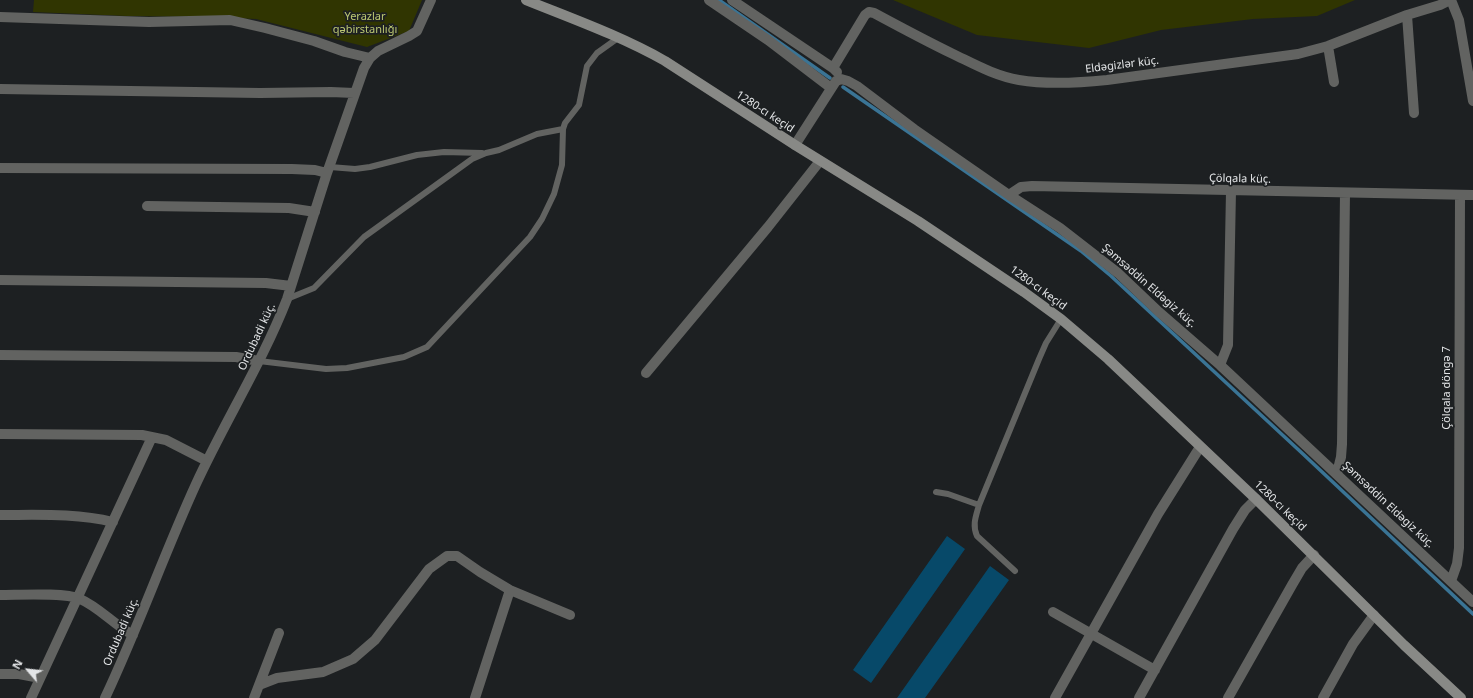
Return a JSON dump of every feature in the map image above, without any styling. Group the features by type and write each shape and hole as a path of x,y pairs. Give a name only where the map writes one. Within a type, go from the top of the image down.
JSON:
{"street":[{"name":"Ordubadi küç.","path":"105,698 133,635 180,520 207,461 259,361 288,299 328,170 364,68 370,58 378,51 417,31 431,0"},
{"name":"1280-cı keçid","path":"526,0 646,50 665,61 924,226 1024,292 1108,359 1256,499 1458,697"},
{"path":"709,0 768,40 831,88"},
{"path":"732,0 833,68 841,79 836,81 831,88 795,145"},
{"path":"1450,0 1459,20 1470,66 1473,101"},
{"name":"Eldəgizlər küç.","path":"833,68 865,15 869,12 874,13 976,65 1017,80 1042,83 1077,83 1298,54 1328,46 1450,0"},
{"path":"1407,15 1414,113"},
{"path":"0,17 149,22 230,20 314,41 345,52 370,58"},
{"path":"1328,46 1334,82"},
{"name":"Şəmsəddin Eldəgiz küç.","path":"841,79 858,86 914,129 1009,195 1060,228 1104,262 1220,365 1336,472 1473,602"},
{"path":"0,89 354,93"},
{"path":"646,373 763,233 820,161"},
{"path":"0,168 328,170"},
{"name":"Çölqala küç.","path":"1009,195 1022,187 1032,186 1473,195"},
{"path":"1220,365 1228,344 1231,191"},
{"path":"1336,472 1341,457 1342,444 1345,193"},
{"name":"Çölqala döngə 7","path":"1451,581 1457,564 1459,548 1460,195"},
{"path":"147,206 289,208 315,212"},
{"path":"0,280 266,283 292,286"},
{"path":"0,355 236,357 259,361"},
{"path":"0,434 142,435 166,440 207,461"},
{"path":"31,698 152,437"},
{"path":"1055,698 1158,514 1200,447"},
{"path":"1139,698 1233,529 1245,510 1256,499"},
{"path":"0,515 68,516 96,518 113,522"},
{"path":"259,685 277,678 323,672 353,659 375,640 429,569 447,556 457,556 510,590 570,615"},
{"path":"1228,698 1302,568 1314,556"},
{"path":"475,698 510,590"},
{"path":"0,595 64,595 78,598 133,635"},
{"path":"1053,612 1155,670"},
{"path":"1323,698 1353,644 1374,615"},
{"path":"256,698 259,685 279,633"},
{"path":"0,674 19,674 40,678"}],"lane":[{"path":"259,361 326,369 347,368 404,357 427,347 530,238 542,219 554,194 562,165 563,129 565,123 579,105 587,66 597,52 618,38"},
{"path":"288,299 314,288 364,238 472,159 486,153 499,150 537,134 563,129"},
{"path":"328,170 370,167 417,155 444,152 486,153"},
{"path":"1014,571 977,536 974,529 979,505 1039,359 1046,343 1061,320"},
{"path":"936,492 948,494 979,505"}],"green space":[{"name":"Yerazlar qəbirstanlığı","path":"34,0 422,0 409,31 367,47 256,19 33,12"},
{"path":"893,0 1355,0 1317,16 1253,19 1161,30 1089,48 977,35"}],"building":[{"path":"947,536 965,549 871,683 853,670"},
{"path":"990,566 1009,580 925,698 897,698"}],"waterway":[{"path":"719,0 830,78"},
{"path":"843,87 1081,251 1111,276 1473,614"}]}
